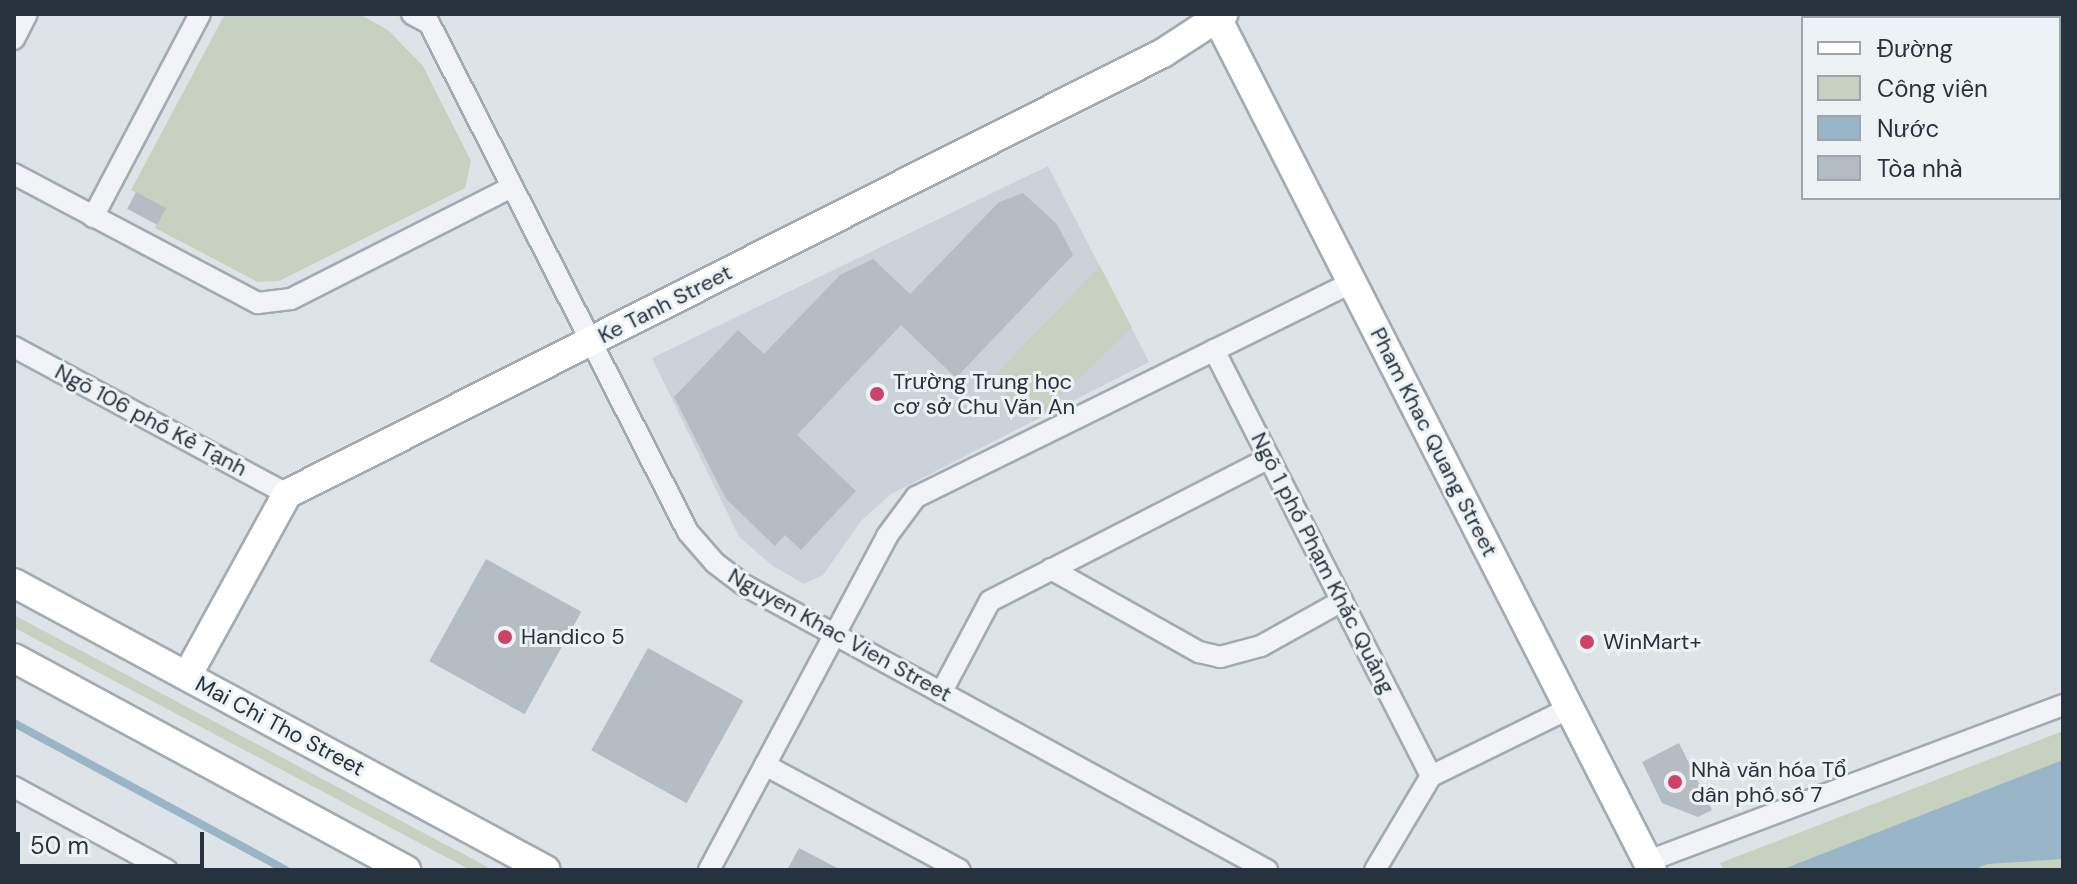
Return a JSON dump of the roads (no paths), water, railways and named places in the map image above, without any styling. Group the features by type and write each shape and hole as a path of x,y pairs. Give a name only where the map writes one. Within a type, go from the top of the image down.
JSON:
{"street":[{"path":"14,39 27,14"},
{"path":"93,217 200,14"},
{"name":"Pham Khac Quang Street","path":"1219,15 1650,866"},
{"name":"Ke Tanh Street","path":"287,494 1163,53 1219,15"},
{"name":"Nguyen Khac Vien Street","path":"425,17 697,544 744,585 1267,870"},
{"path":"14,174 242,298 275,303 512,187"},
{"path":"709,870 887,536 916,497 1353,282"},
{"name":"Ngõ 106 phố Kẻ Tạnh","path":"14,347 287,494"},
{"name":"Ngõ 1 phố Phạm Khắc Quảng","path":"1214,350 1431,776"},
{"path":"941,693 990,601 1269,458"},
{"path":"187,676 287,494"},
{"path":"1051,569 1199,652 1220,657 1261,646 1342,601"},
{"name":"Mai Chi Tho Street","path":"14,583 546,870"},
{"path":"14,658 406,870"},
{"path":"1650,866 2063,705"},
{"path":"1375,870 1431,776 1570,708"},
{"path":"765,765 960,870"},
{"path":"14,787 167,870"}],"water":[{"path":"2063,760 2063,859 1987,864 1973,870 1781,870"}],"waterway":[{"path":"14,723 286,870"}],"place":[{"name":"Trường Trung học cơ sở Chu Văn An","path":"877,394"},
{"name":"Handico 5","path":"505,637"},
{"name":"WinMart+","path":"1587,642"},
{"name":"Nhà văn hóa Tổ dân phố số 7","path":"1675,782"}]}
